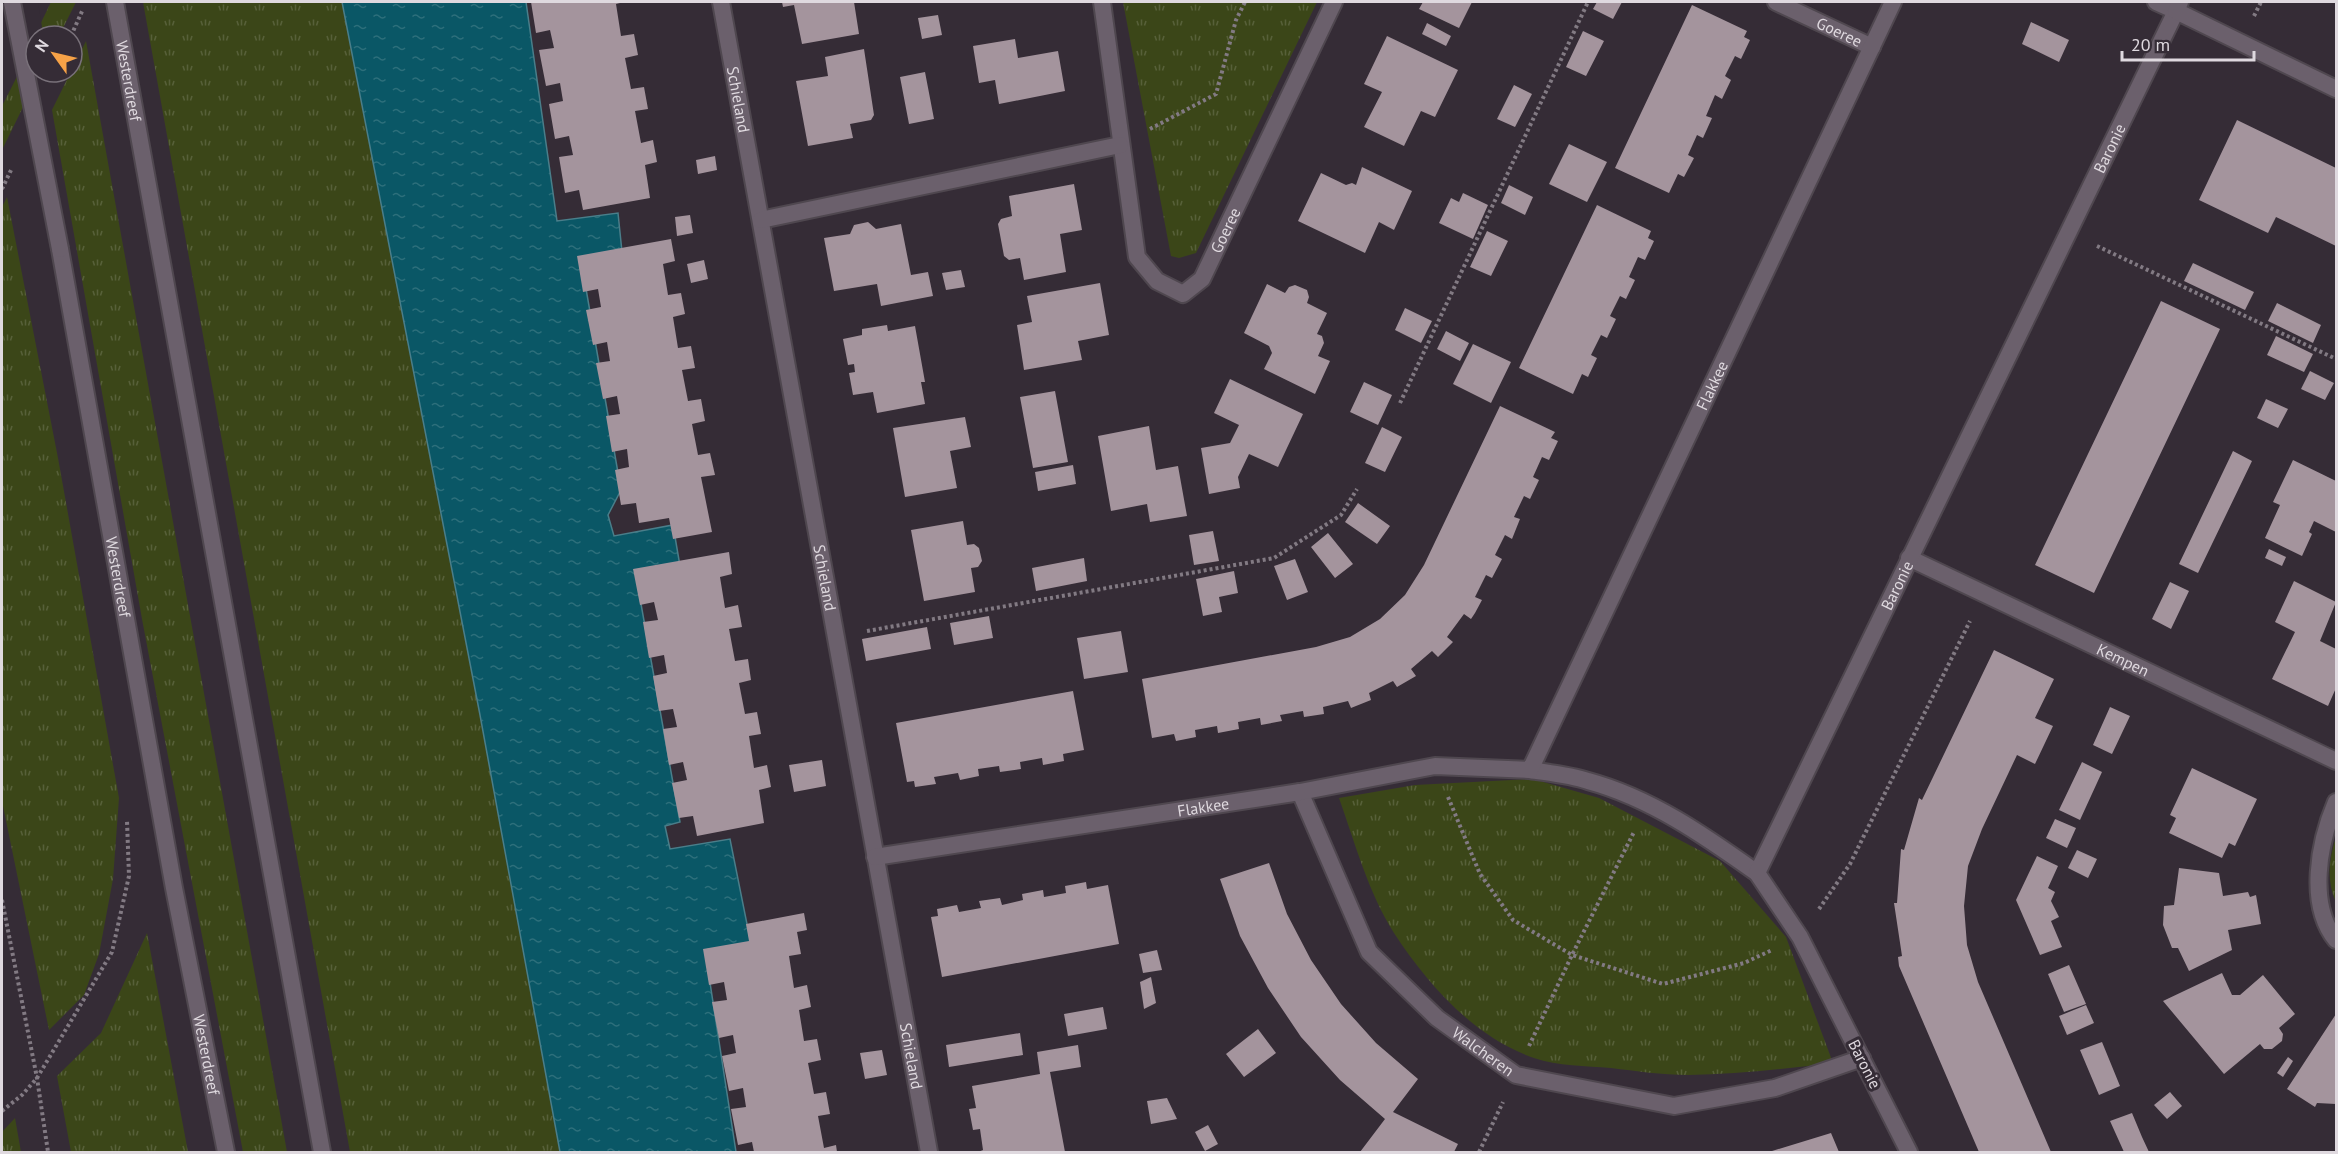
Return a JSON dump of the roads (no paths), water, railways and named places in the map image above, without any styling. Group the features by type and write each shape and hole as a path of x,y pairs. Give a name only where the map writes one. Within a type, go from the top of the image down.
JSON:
{"street":[{"name":"Westerdreef","path":"12,2 60,249 174,888 226,1152"},
{"name":"Westerdreef","path":"115,2 322,1152"},
{"name":"Schieland","path":"721,2 928,1152"},
{"name":"Goeree","path":"1102,2 1137,257 1157,281 1184,294 1202,279 1334,2"},
{"name":"Goeree","path":"1776,2 1872,47"},
{"name":"Flakkee","path":"1530,770 1893,2"},
{"path":"2156,2 2178,6 2337,89"},
{"name":"Baronie","path":"1909,1152 1800,937 1757,873 2178,6"},
{"path":"761,220 1120,145"},
{"name":"Kempen","path":"1909,558 2337,761"},
{"name":"Flakkee","path":"875,857 1300,792 1435,766 1530,770 1588,781 1649,804 1702,834 1757,873"},
{"name":"Walcheren","path":"1300,792 1369,952 1437,1018 1516,1075 1674,1106 1775,1088 1862,1058"},
{"path":"2337,802 2326,826 2318,890 2327,929 2337,940"}],"water":[{"path":"342,2 526,2 557,221 618,213 622,252 581,260 621,490 608,515 614,536 673,525 680,566 636,576 680,822 665,826 670,849 730,839 751,944 705,950 736,1152 560,1152 480,715"}]}
